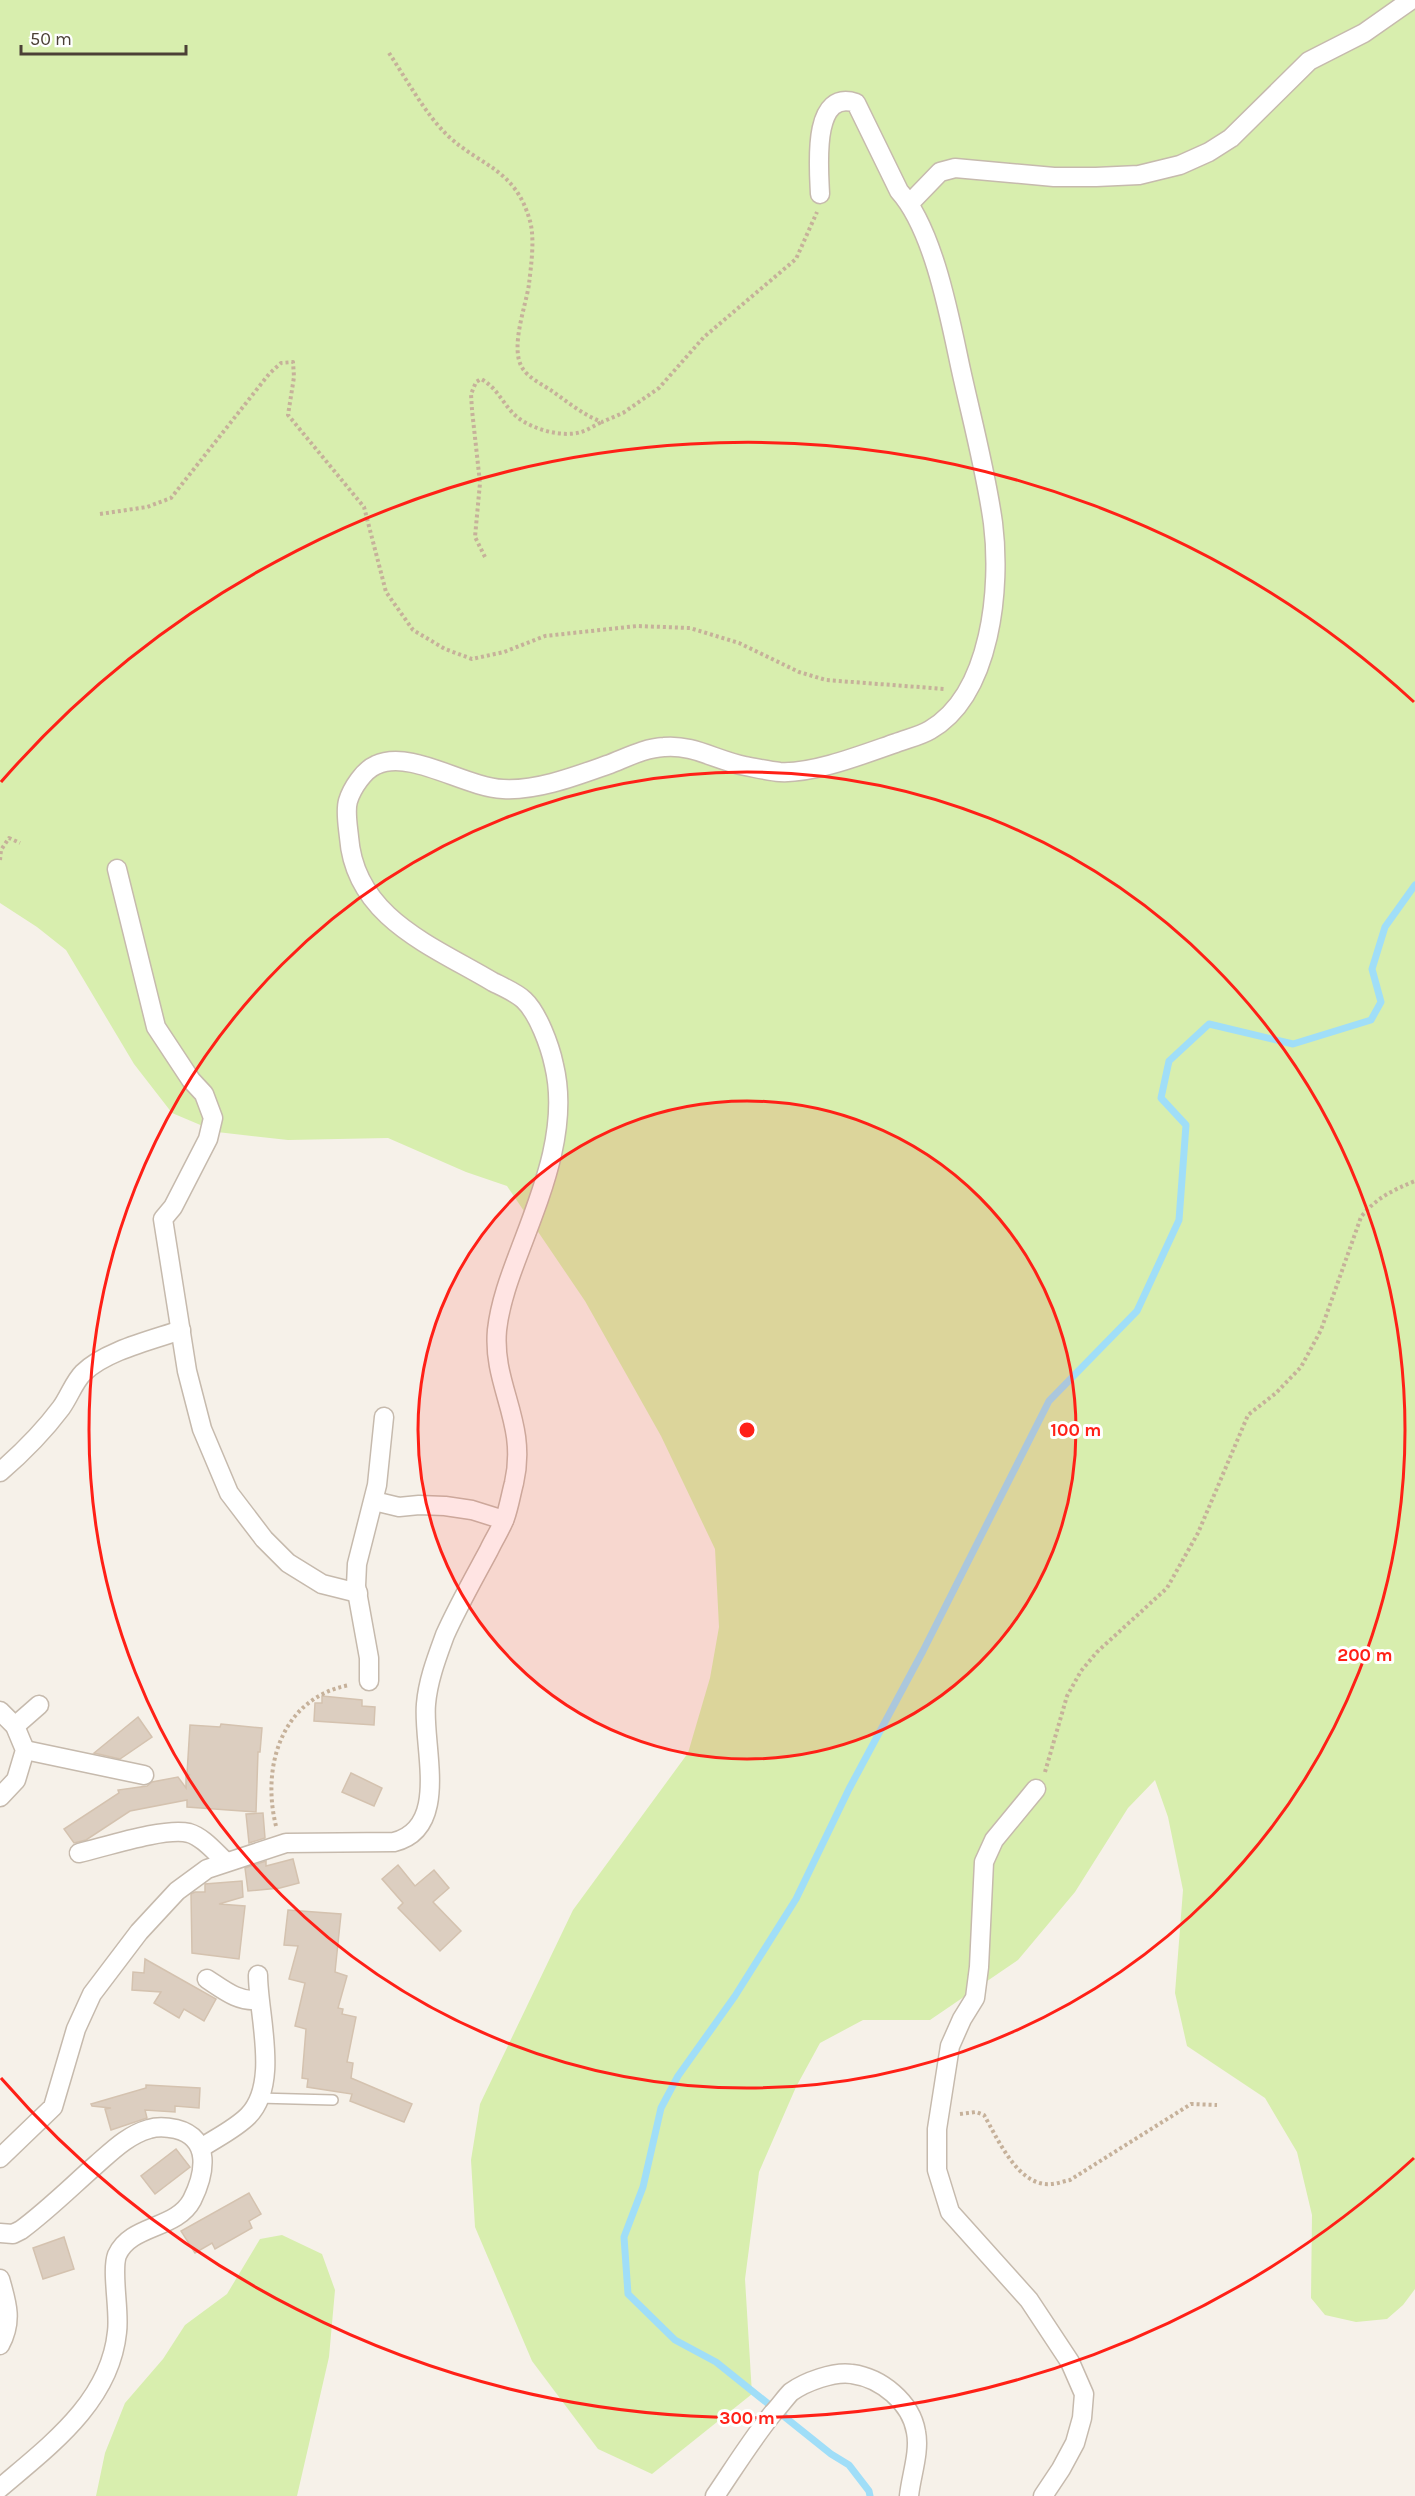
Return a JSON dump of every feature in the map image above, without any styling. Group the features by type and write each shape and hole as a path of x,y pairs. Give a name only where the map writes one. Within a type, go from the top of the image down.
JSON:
{"street":[{"path":"910,202 940,172 955,168 1054,177 1096,177 1139,175 1180,165 1209,152 1231,138 1309,60 1364,33 1411,0"},
{"path":"0,2158 53,2107 76,2029 92,1995 139,1932 177,1891 207,1869 280,1845 394,1842 407,1839 417,1831 427,1804 431,1773 426,1706 435,1661 453,1617 504,1520 518,1463 519,1441 500,1369 497,1347 498,1325 507,1285 532,1218 554,1148 559,1107 555,1067 544,1033 525,1000 410,934 383,913 362,886 349,847 347,802 362,775 371,766 387,761 417,763 437,768 454,778 482,787 511,790 548,783 653,748 680,746 739,765 785,773 830,764 930,730 952,711 968,690 982,657 990,621 996,563 993,521 949,314 928,243 910,202 899,191 856,103 846,100 837,102 820,132 820,194"},
{"path":"117,869 156,1027 191,1080 204,1094 213,1118 208,1139 173,1208 163,1220 187,1371 202,1429 229,1493 264,1539 288,1563 322,1584 358,1593"},
{"path":"0,1472 24,1452 62,1407 82,1374 93,1364 181,1330"},
{"path":"369,1681 369,1658 358,1593 357,1564 364,1528 374,1501 384,1417"},
{"path":"374,1501 399,1508 419,1505 445,1506 472,1510 504,1520"},
{"path":"15,1726 39,1705"},
{"path":"0,1711 15,1726 25,1750 16,1780 0,1797"},
{"path":"25,1750 144,1775"},
{"path":"1036,1789 994,1840 984,1862 979,1967 975,1998 962,2019 950,2046 938,2118 937,2170 950,2212 1029,2300 1070,2362 1084,2394 1082,2418 1075,2443 1043,2496"},
{"path":"79,1853 174,1832 189,1833 200,1839 226,1862"},
{"path":"201,2148 249,2115 258,2098 265,2071 266,2040 258,2000 258,1975"},
{"path":"207,1979 235,1997 248,2001 258,2000"},
{"path":"0,2233 13,2234 21,2230 127,2138 150,2128 163,2127 186,2132 195,2138 201,2148 200,2182 191,2202 174,2218 127,2241 117,2255 115,2266 118,2302 117,2332 113,2354 94,2394 67,2430 0,2488"},
{"path":"0,2279 10,2310 8,2324 0,2344"},
{"path":"715,2496 764,2425 790,2393 810,2381 850,2373 888,2390 903,2402 917,2433 909,2496"}],"lane":[{"path":"258,2098 333,2100"}],"path":[{"path":"389,53 447,135 510,182 522,198 531,224 529,285 520,324 518,353 522,369 589,417 602,422"},
{"path":"485,557 475,537 480,483 471,393 476,382 481,379 489,383 517,417 539,429 568,434 580,432 623,413 659,388 704,337 796,259 815,219 820,194"},
{"path":"100,514 147,507 171,498 269,374 281,363 292,362 294,377 288,415 364,507 386,592 412,630 444,649 472,659 504,651 545,636 637,626 690,628 739,643 799,672 826,680 968,690"},
{"path":"0,860 2,850 9,838 20,843"},
{"path":"1036,1789 1047,1769 1067,1696 1081,1671 1097,1653 1167,1588 1198,1533 1248,1414 1276,1393 1301,1367 1322,1330 1361,1217 1371,1204 1389,1192 1415,1181"},
{"path":"280,1845 272,1812 272,1766 277,1747 290,1723 309,1702 321,1694 369,1681"},
{"path":"938,2118 967,2112 984,2115 1016,2167 1035,2181 1050,2184 1070,2180 1191,2104 1217,2105"}],"green space":[{"path":"0,0 1415,0 1415,2289 1403,2305 1387,2319 1356,2322 1325,2315 1311,2298 1312,2215 1297,2152 1265,2098 1187,2046 1175,1993 1183,1890 1168,1817 1155,1780 1128,1808 1075,1892 1018,1960 930,2020 863,2020 820,2043 796,2087 759,2172 745,2279 752,2394 652,2474 598,2449 532,2361 475,2227 471,2160 480,2104 573,1910 688,1753 710,1678 719,1627 715,1549 661,1436 585,1301 507,1186 466,1172 388,1138 288,1140 217,1132 172,1113 134,1064 66,950 37,927 0,903"},
{"path":"282,2235 322,2254 335,2290 329,2357 297,2496 96,2496 105,2453 125,2403 163,2359 185,2325 227,2294 260,2239"}],"building":[{"path":"322,1696 362,1700 362,1706 375,1707 374,1725 314,1721 315,1703 322,1703"},
{"path":"138,1717 152,1737 120,1759 94,1753"},
{"path":"221,1724 262,1728 260,1752 258,1752 256,1812 187,1807 187,1800 130,1811 86,1840 74,1843 64,1829 119,1793 118,1790 147,1786 152,1782 178,1777 186,1788 186,1775 190,1775 187,1774 190,1725 220,1727"},
{"path":"351,1773 382,1788 374,1806 342,1792"},
{"path":"263,1813 265,1838 249,1843 246,1814"},
{"path":"293,1859 299,1883 280,1888 248,1891 245,1868 266,1861 266,1866"},
{"path":"398,1865 415,1886 434,1870 449,1888 433,1902 461,1931 440,1951 398,1908 403,1903 382,1879"},
{"path":"242,1881 243,1897 219,1904 245,1906 239,1959 192,1953 191,1894 205,1892 205,1884"},
{"path":"288,1910 341,1914 335,1972 347,1976 338,2008 343,2009 342,2014 356,2017 347,2062 353,2063 351,2078 412,2104 404,2122 350,2101 352,2094 307,2087 308,2079 302,2078 306,2029 295,2026 305,1983 289,1979 298,1946 284,1945"},
{"path":"145,1959 216,1999 204,2021 184,2009 179,2018 154,2003 161,1992 132,1990 133,1972 144,1973"},
{"path":"146,2085 200,2088 199,2108 175,2106 175,2112 145,2110 147,2118 111,2130 105,2109 111,2108 91,2104 146,2088"},
{"path":"176,2149 190,2167 155,2194 141,2176"},
{"path":"249,2193 261,2214 249,2221 252,2228 215,2249 212,2243 195,2253 181,2231"},
{"path":"64,2237 74,2269 43,2279 33,2248"}],"waterway":[{"path":"870,2496 869,2491 849,2465 831,2454 716,2362 675,2340 628,2294 624,2237 643,2187 661,2108 678,2076 735,1996 796,1899 849,1789 923,1651 1049,1401 1137,1311 1179,1220 1186,1125 1161,1098 1169,1061 1209,1024 1293,1044 1371,1020 1381,1002 1372,969 1385,927 1415,885"}]}
